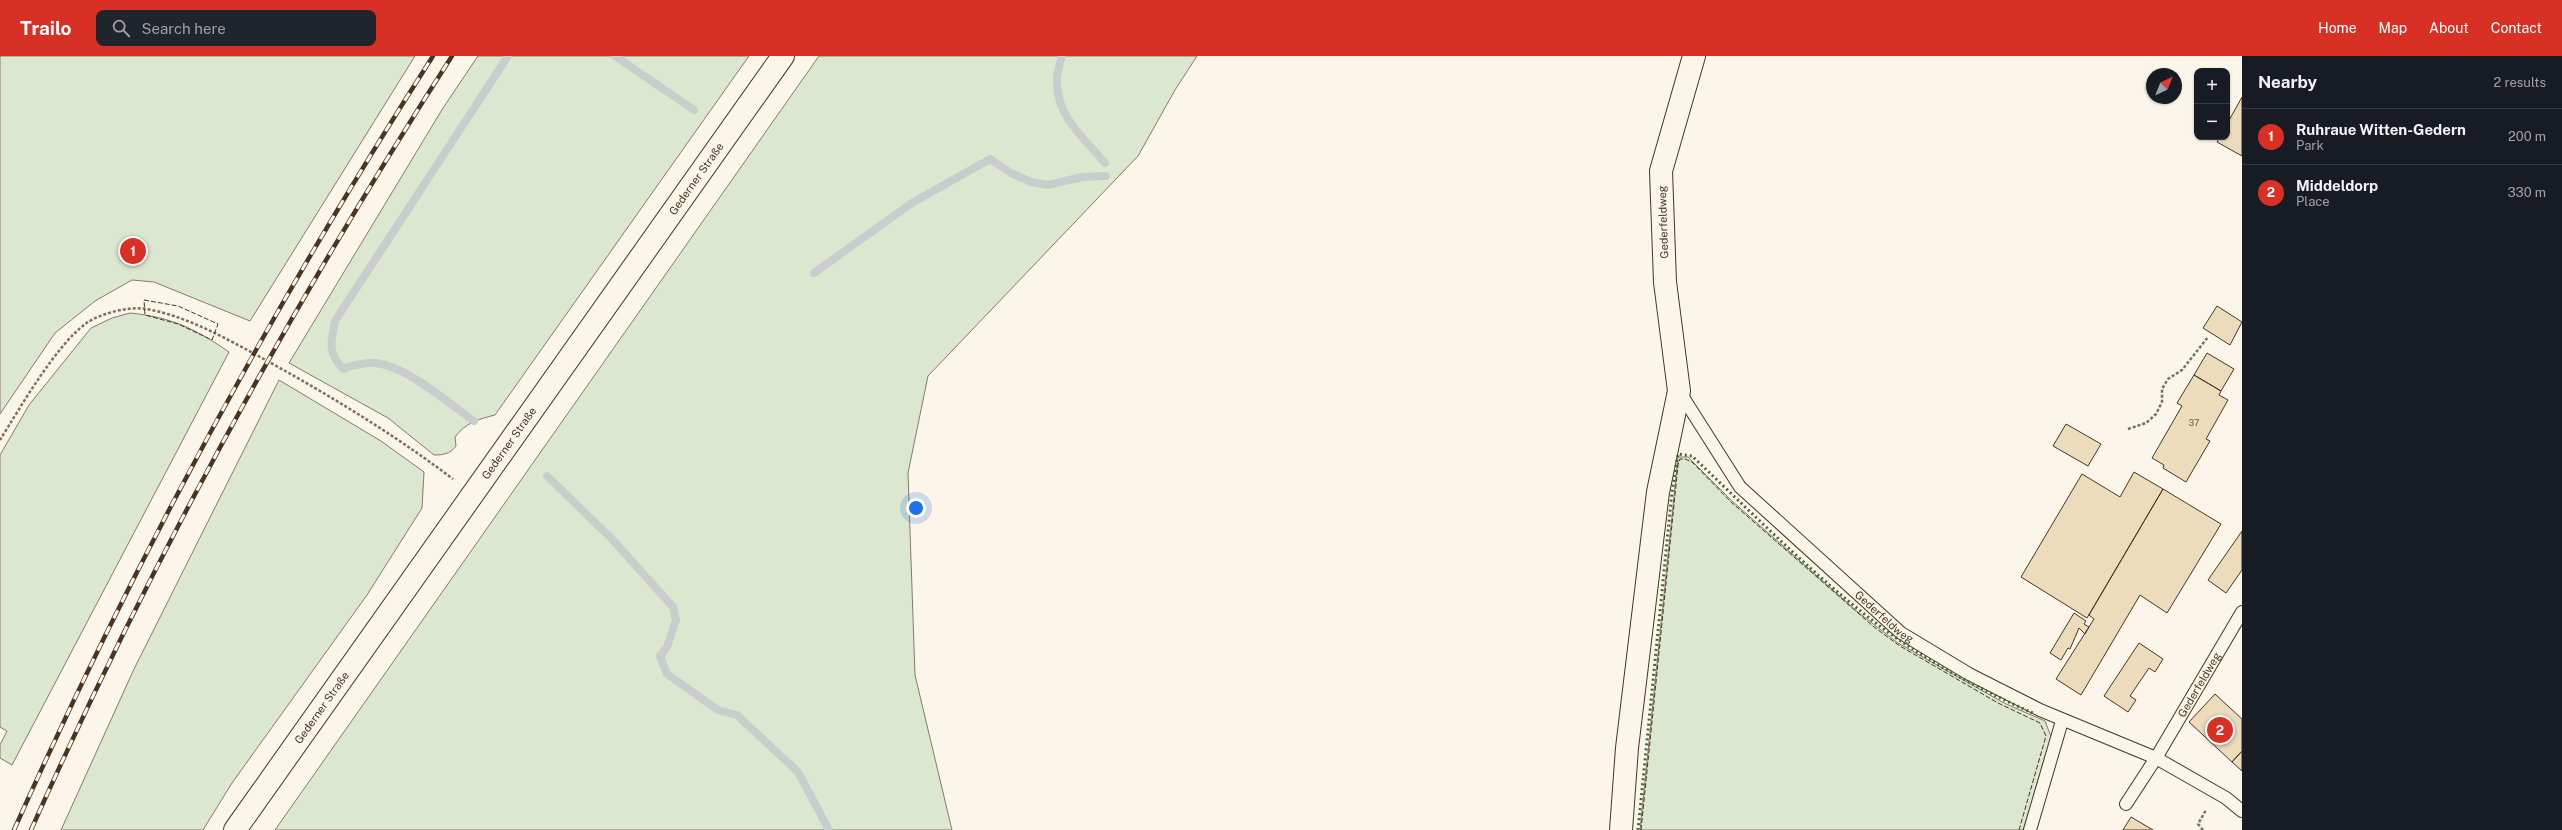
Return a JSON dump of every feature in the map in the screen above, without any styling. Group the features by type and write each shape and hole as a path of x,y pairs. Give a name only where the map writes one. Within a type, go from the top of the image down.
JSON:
{"main road":[{"name":"Gederner Straße","path":"235,830 783,56"},
{"name":"Gederfeldweg","path":"1620,830 1627,748 1658,492 1679,391 1665,282 1662,171 1694,56"}],"lane":[{"name":"Gederfeldweg","path":"1679,391 1740,487 1901,633 1969,674 2062,721 2156,758 2226,798 2242,811"},
{"name":"Gederfeldweg","path":"2126,804 2156,758 2242,612"},
{"path":"2030,830 2062,721"}],"path":[{"path":"0,440 40,378 88,322 113,311 144,308 178,316 329,394 399,439 472,494"},
{"path":"2128,429 2146,423 2156,414 2162,402 2162,389 2168,379 2182,370 2208,337"}],"green space":[{"path":"0,56 415,56 250,321 154,282 132,280 95,301 55,333 0,414"},
{"path":"478,56 749,56 495,415 478,420 463,428 455,437 456,446 454,449 446,454 434,455 388,418 289,363 443,108"},
{"path":"819,56 1197,56 1175,90 1138,156 928,376 908,473 915,675 952,830 275,830"},
{"path":"130,313 171,321 182,325 229,352 12,765 0,758 0,745 7,731 0,727 0,455 29,405 91,328 112,318"},
{"path":"279,380 381,441 424,472 422,508 367,595 232,783 203,830 61,830 134,669"},
{"path":"1678,457 1688,457 1732,501 1859,613 1898,643 2004,703 2045,721 2052,739 2023,830 1640,830"}],"building":[{"path":"2242,97 2242,156 2217,142 2218,140 2230,140 2230,119"},
{"path":"2217,306 2242,322 2230,345 2203,328"},
{"path":"2207,353 2234,369 2221,391 2194,375"},
{"path":"2194,375 2221,391 2219,395 2228,400 2206,439 2210,441 2186,482 2163,468 2164,465 2152,458 2182,406 2177,403"},
{"path":"2066,424 2101,444 2088,466 2053,446"},
{"path":"2134,472 2163,489 2087,618 2021,577 2082,474 2120,497"},
{"path":"2163,489 2221,524 2167,613 2140,595 2081,695 2056,679 2094,619 2089,615"},
{"path":"2242,531 2242,570 2226,593 2208,580"},
{"path":"2074,613 2086,621 2084,624 2089,627 2085,634 2079,628 2070,649 2068,648 2061,660 2050,653"},
{"path":"2139,643 2163,659 2155,672 2149,668 2130,696 2136,700 2128,712 2104,696"},
{"path":"2215,694 2242,719 2242,751 2232,762 2189,722"},
{"path":"2242,751 2242,771 2232,762"},
{"path":"2131,817 2153,830 2123,830"}],"waterway":[{"path":"474,421 414,378 401,371 376,363 355,365 343,369 332,352 332,341 335,321 508,56"},
{"path":"615,56 694,110"},
{"path":"1062,56 1057,80 1058,95 1062,106 1074,127 1105,163"},
{"path":"814,273 912,203 990,159 1011,173 1031,182 1048,185 1082,177 1106,176"},
{"path":"547,476 612,539 673,607 676,620 667,647 660,656 667,674 718,710 737,715 798,772 829,830"}],"railway":[{"path":"14,830 108,630 157,532 209,435 317,244 374,149 433,56"},
{"path":"31,830 125,630 227,435 336,243 452,56"}],"hedge":[{"path":"1638,830 1672,492 1678,454 1692,456 1819,576 1863,613 1903,643 1967,681 2035,714"}],"fence":[{"path":"144,300 178,306 218,324 212,340 178,324 145,315 144,300"},
{"path":"1641,830 1678,465 1680,459 1685,459 1692,462 1731,502 1874,627 1900,646 1998,703 2040,723 2046,736 2019,830"}],"place":[{"name":"Ruhraue Witten-Gedern","path":"133,251"},
{"name":"Middeldorp","path":"2220,730"}]}
